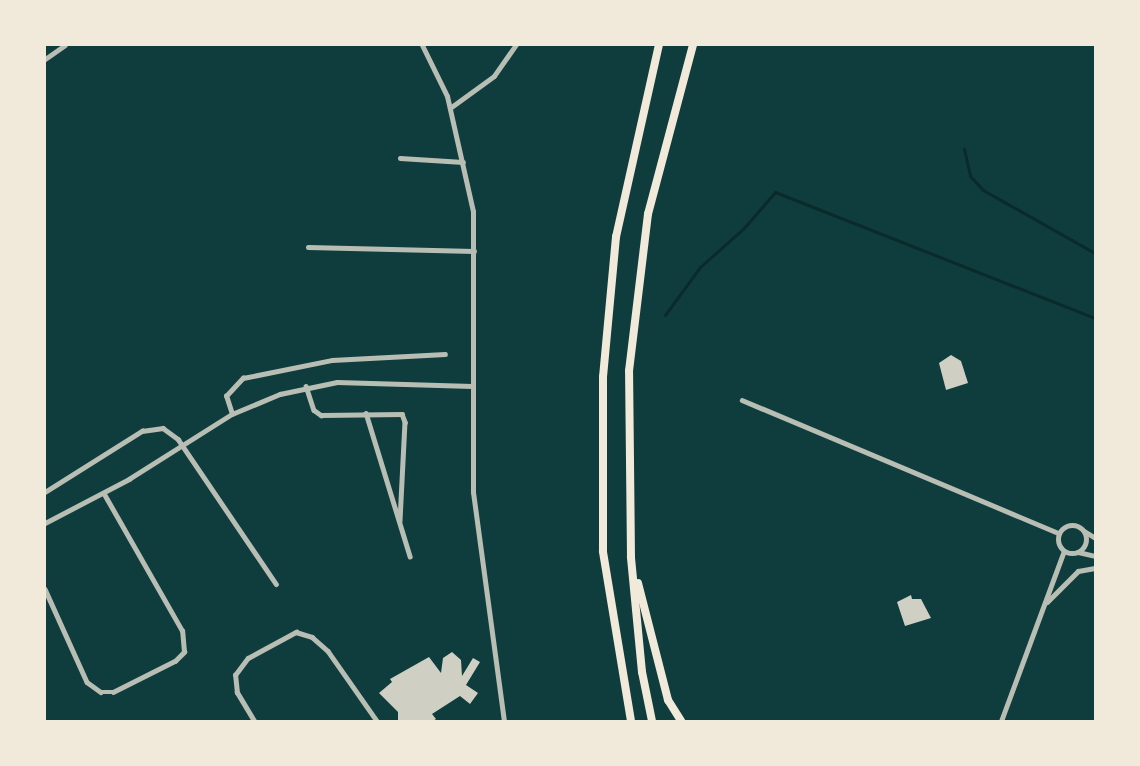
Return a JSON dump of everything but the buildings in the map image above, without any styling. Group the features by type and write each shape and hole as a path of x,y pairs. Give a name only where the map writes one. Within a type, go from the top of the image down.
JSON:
{"highway":[{"path":"631,721 603,551 603,377 616,237 659,45"},
{"path":"652,721 642,672 631,557 629,371 648,214 693,45"},
{"path":"631,557 668,700 681,721"}],"street":[{"path":"45,58 65,45"},
{"path":"422,45 450,108 473,211 472,386 475,526 504,721"},
{"path":"450,108 494,76 516,45"},
{"path":"400,158 463,162"},
{"path":"308,247 474,251"},
{"path":"232,414 226,396 243,378 332,360 445,354"},
{"path":"45,523 104,494 232,414 306,386 347,382 472,386"},
{"path":"306,386 317,413 399,412 404,417 400,521"},
{"path":"742,400 1059,533"},
{"path":"366,413 410,556"},
{"path":"45,492 149,428 169,431 182,444 276,584"},
{"path":"45,589 87,682 101,692 113,692 175,661 184,652 182,632 104,494"},
{"path":"1095,538 1083,530 1067,525 1059,533 1058,543 1064,551 1095,556"},
{"path":"1078,552 1086,542 1083,530"},
{"path":"1001,721 1064,551"},
{"path":"1043,607 1067,578 1078,570 1095,568"},
{"path":"254,721 237,693 235,675 248,658 296,632 312,637 328,651 377,721"}],"waterway":[{"path":"964,149 970,176 983,190 1095,253"},
{"path":"665,315 700,267 743,229 775,192 1095,318"}]}
